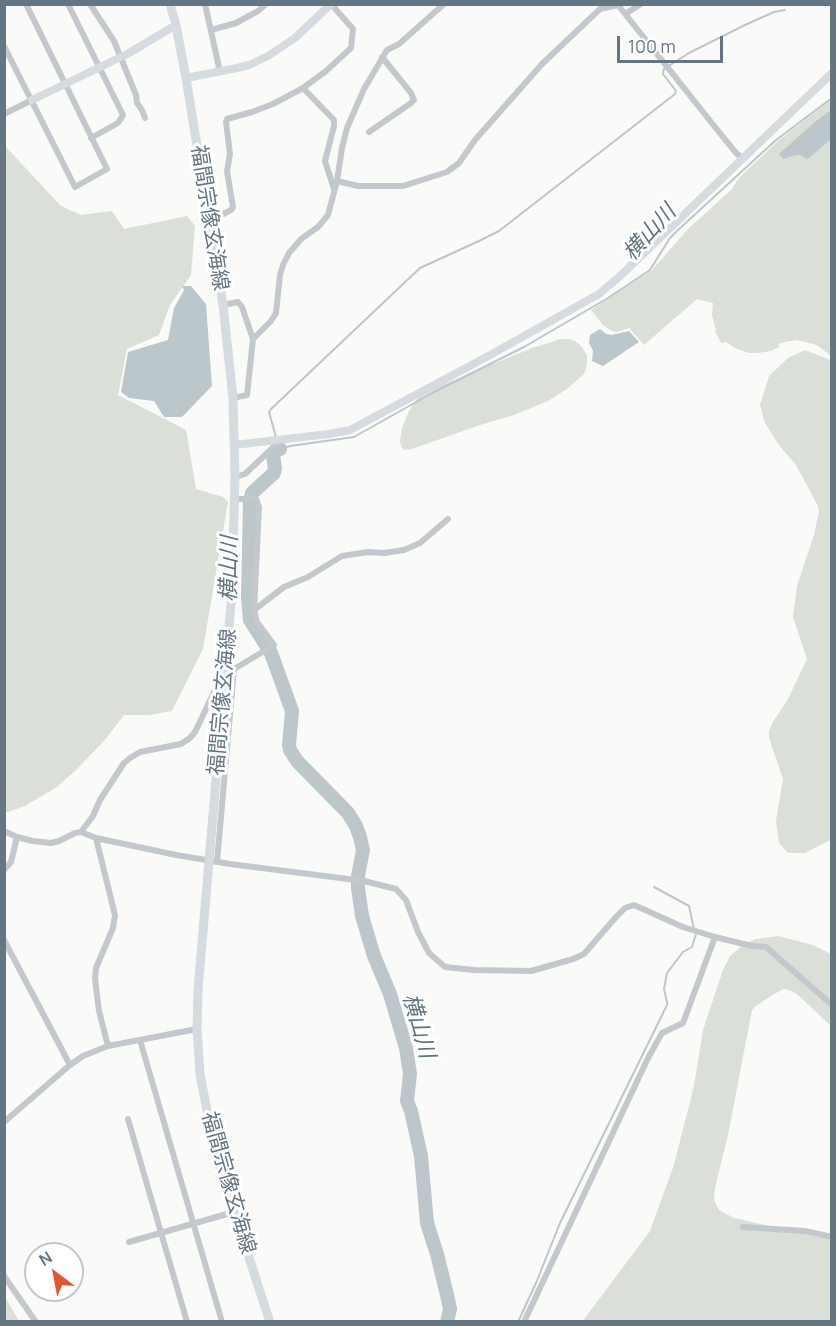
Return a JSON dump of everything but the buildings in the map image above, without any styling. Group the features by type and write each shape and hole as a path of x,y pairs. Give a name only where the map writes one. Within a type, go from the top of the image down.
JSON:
{"main road":[{"name":"福間宗像玄海線","path":"170,4 186,78 223,305 233,398 236,499 230,668 225,684 213,861 198,990 197,1029 200,1074 221,1173 270,1322"}],"street":[{"path":"4,46 75,187 107,170 26,4"},
{"path":"68,4 123,115 118,123 91,138"},
{"path":"90,4 114,41 137,103 145,118"},
{"path":"206,4 220,72"},
{"path":"211,30 236,23 258,12 266,4"},
{"path":"186,78 249,65 268,56 295,38 331,4 353,29 351,48 303,88 273,104 227,119 230,154 226,171 233,207 210,221"},
{"path":"253,339 276,313 283,265 289,253 328,215 347,128 364,88 387,50 399,44 444,4"},
{"path":"625,14 641,4"},
{"path":"337,181 358,186 403,186 447,172 459,163 475,140 543,63 600,9 618,5 715,127 743,158"},
{"path":"4,114 121,56 176,25"},
{"path":"369,132 414,100 382,57"},
{"path":"234,445 350,430 482,360 599,294 619,278 831,73"},
{"path":"303,88 334,120 326,161 334,190"},
{"path":"223,305 238,302 242,307 253,339 247,395 233,398"},
{"path":"235,477 245,474 281,440"},
{"path":"213,861 230,668 274,645 257,622 254,610 259,507 256,499 236,499"},
{"path":"254,610 284,587 308,577 342,556 404,550 420,543 448,519"},
{"path":"81,832 124,764 140,752 181,744 190,738 216,688 225,684"},
{"path":"4,831 17,837 51,843 81,832 96,838 213,861 364,881 396,889 406,900 429,953 444,967 531,971 573,959 584,954 625,908 634,905 683,927 715,938 766,947 831,1005"},
{"path":"4,870 11,862 17,837"},
{"path":"96,838 114,915 113,927 96,968 95,978 99,1011 108,1046"},
{"path":"525,1322 648,1058 662,1033 683,1023 715,938"},
{"path":"4,940 70,1065"},
{"path":"4,1122 82,1056 108,1046 197,1029"},
{"path":"140,1040 222,1322"},
{"path":"128,1119 187,1322"},
{"path":"129,1242 234,1212"},
{"path":"743,1227 805,1231 831,1237"},
{"path":"4,1276 36,1322"}],"shaded area":[{"path":"831,100 831,356 817,345 797,340 778,344 779,347 771,351 758,353 749,353 726,342 721,343 715,331 712,315 713,303 697,299 644,345 629,328 617,332 603,325 591,310 651,271 689,228 731,190 739,178 779,140"},
{"path":"831,110 831,139 808,159 800,155 784,159 779,154 815,122"},
{"path":"4,145 61,206 81,215 112,211 124,229 187,216 195,226 191,275 170,305 159,335 127,349 118,395 186,430 196,489 223,497 228,502 203,649 172,711 149,715 124,715 104,741 57,787 25,806 5,813"},
{"path":"182,286 191,286 206,304 212,386 182,417 164,417 154,401 129,398 121,392 128,352 168,340 174,308 184,290"},
{"path":"600,329 612,335 629,331 639,342 603,366 592,361 593,351 589,343 590,335"},
{"path":"561,339 575,341 587,355 584,374 567,389 548,401 514,415 412,449 404,450 401,446 402,428 409,411 416,400 427,391 532,348"},
{"path":"805,350 831,360 832,839 805,853 788,853 779,843 776,821 783,779 769,731 788,699 807,659 793,617 797,586 814,535 819,511 796,465 778,444 764,421 760,405 769,376 788,358"},
{"path":"778,936 813,945 831,954 831,1026 797,994 789,990 784,989 774,994 752,1010 714,1200 719,1210 734,1218 818,1237 831,1237 831,1321 582,1322 650,1231 674,1165 694,1086 703,1030 730,956 743,945 756,939"},
{"path":"5,1297 19,1321 5,1321"}],"waterway":[{"path":"276,437 269,412 271,409 420,268 499,231 675,94 676,91 663,74 664,69 689,53 745,25 774,12 785,10"},
{"name":"横山川","path":"278,445 280,449 354,437 434,392 524,347 608,298 650,270 670,238 678,230 776,140 832,98"},
{"name":"横山川","path":"280,449 274,452 274,473 252,493 250,502 248,598 250,620 271,653 292,711 290,750 297,761 348,813 360,837 363,850 358,888 362,916 374,956 390,994 406,1048 410,1074 407,1101 421,1156 427,1223 450,1309 447,1322"},
{"path":"654,887 689,906 694,929"},
{"path":"518,1322 560,1223 667,1005 664,989 667,973 683,952 692,947 696,934"}]}
